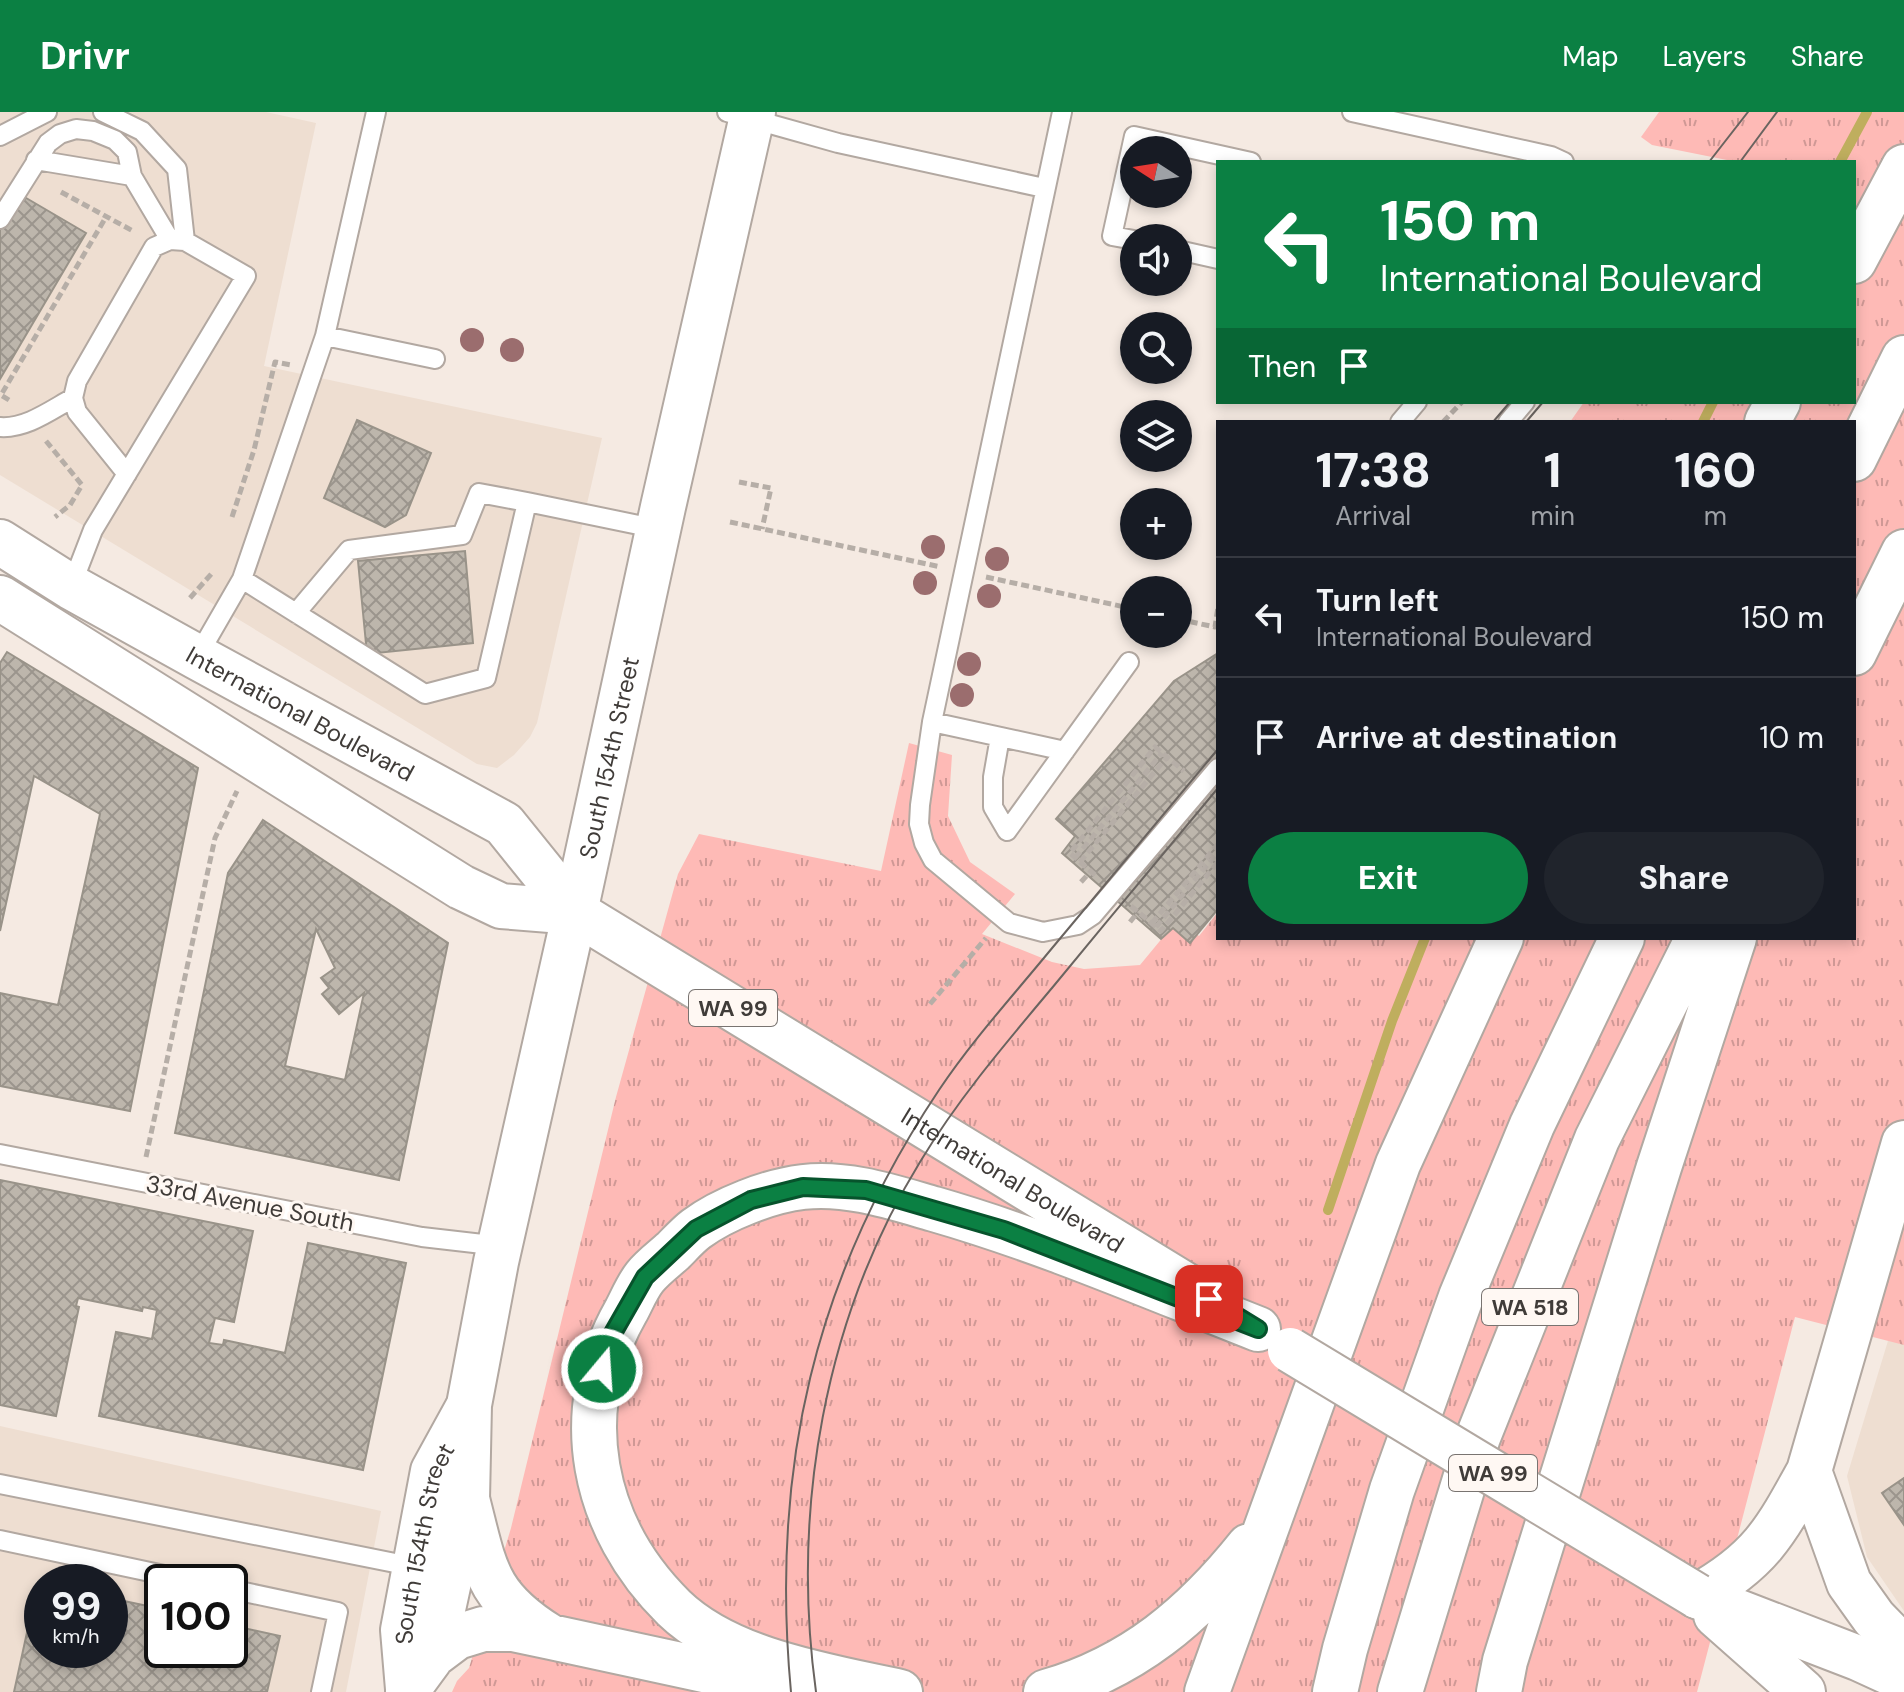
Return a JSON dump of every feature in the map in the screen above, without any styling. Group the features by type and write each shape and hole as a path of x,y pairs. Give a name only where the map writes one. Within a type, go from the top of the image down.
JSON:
{"main road":[{"name":"South 154th Street","path":"408,1690 438,1632 467,1499 469,1405 500,1246 658,529 744,114"},
{"path":"1856,257 1904,167"},
{"path":"1856,455 1904,358"},
{"name":"International Boulevard","path":"0,542 71,587 504,824 575,912 1697,1596 1904,1679"},
{"path":"1856,649 1904,552"},
{"name":"International Boulevard","path":"0,598 461,887 501,906 575,912"},
{"path":"1207,1692 1398,1164 1500,940"},
{"name":"WA 518","path":"1335,1692 1392,1490 1461,1297 1532,1125 1621,940"},
{"name":"WA 518","path":"1400,1692 1484,1423 1597,1139 1697,940"},
{"path":"1499,1692 1509,1646 1733,940"},
{"path":"1697,1596 1727,1579 1754,1558 1781,1521 1809,1471 1904,1143"},
{"path":"900,1692 776,1663 738,1648 705,1631 676,1610 638,1568 609,1515 594,1451 594,1398 609,1340 645,1277 696,1229 751,1200 803,1187 866,1190 1004,1230 1258,1329"},
{"name":"South 154th Street","path":"408,1690 403,1630 433,1471 469,1405"},
{"path":"1809,1471 1849,1583 1874,1618 1904,1649"},
{"path":"467,1499 490,1580 520,1617 551,1637"},
{"path":"1046,1692 1068,1686 1119,1663 1172,1627 1217,1586 1271,1519"},
{"name":"International Boulevard","path":"1697,1596 1803,1692"},
{"path":"408,1690 433,1655 457,1637 483,1629 513,1629 804,1692"}],"lane":[{"path":"0,136 47,112"},
{"path":"103,112 142,131 177,169 177,240"},
{"path":"197,657 242,579 325,336 376,112"},
{"path":"1062,112 932,722 919,824 933,860 1009,923 1035,931 1061,931 1093,915 1216,770"},
{"path":"1352,112 1560,160"},
{"path":"744,114 838,143 1044,188"},
{"path":"0,219 48,143 60,134 76,129 93,131 115,140 127,152 132,176 177,240 246,276 93,530 71,587"},
{"path":"1120,237 1112,236 1134,136 1242,160"},
{"path":"36,160 132,176"},
{"path":"127,474 77,412 73,398 77,381 154,247 177,240"},
{"path":"1192,253 1216,259"},
{"path":"325,336 435,359"},
{"path":"0,427 31,421 73,398"},
{"path":"1402,420 1415,404"},
{"path":"1510,420 1523,404"},
{"path":"296,613 349,550 462,535 479,493 658,529"},
{"path":"242,579 425,694 486,678 527,502"},
{"path":"1000,737 993,777 993,807 1007,831 1129,662"},
{"path":"932,722 1065,751"},
{"name":"33rd Avenue South","path":"0,1154 422,1237 500,1246"},
{"path":"0,1484 415,1567"},
{"path":"0,1540 144,1571"},
{"path":"248,1593 338,1612 321,1692"}],"path":[{"path":"53,188 137,234"},
{"path":"12,402 1,395 106,217"},
{"path":"230,524 254,450 275,362 313,371"},
{"path":"1445,420 1460,404"},
{"path":"45,439 82,485 70,505 55,517"},
{"path":"739,482 771,488 762,529"},
{"path":"730,522 942,568"},
{"path":"190,598 220,560"},
{"path":"985,577 1120,606"},
{"path":"1192,622 1215,627 1216,620"},
{"path":"1075,857 1164,755 1188,775"},
{"path":"141,1182 215,838 240,784"},
{"path":"1156,927 1216,847"},
{"path":"1156,927 1216,854"},
{"path":"1156,927 1216,864"},
{"path":"1081,882 1091,871"},
{"path":"930,1004 989,934"}],"shaded area":[{"path":"0,112 266,112 316,123 264,366 602,438 537,723 530,737 514,755 497,768 477,764 0,475"},
{"path":"1904,1288 1904,1611 1867,1557 1847,1476"},
{"path":"0,1426 381,1511 346,1692 0,1692"}],"green space":[{"path":"1659,112 1904,112 1904,1345 1795,1317 1697,1692 452,1692 469,1668 511,1528 616,1097 678,874 699,834 881,871 909,743 952,755 948,816 970,862 1015,894 982,934 1052,962 1084,969 1140,965 1178,919 1199,936 1216,915 1216,940 1856,940 1856,420 1571,420 1583,404 1856,404 1856,160 1727,160 1652,145 1641,137"}],"building":[{"path":"21,195 86,233 0,379 0,230"},
{"path":"357,420 431,453 406,515 385,527 324,498"},
{"path":"465,551 473,643 367,654 358,561"},
{"path":"7,652 198,768 130,1111 0,1086 0,993 58,1005 100,814 34,776 0,931 0,663"},
{"path":"1216,654 1216,911 1190,943 1173,928 1161,939 1062,853 1075,836 1056,819 1174,681"},
{"path":"263,820 448,943 399,1180 175,1133 228,873","holes":["316,929 335,968 321,978 329,988 322,994 339,1014 364,993 345,1080 285,1066"]},
{"path":"0,1180 253,1231 234,1322 215,1318 209,1343 223,1345 224,1340 285,1353 308,1243 406,1263 363,1470 99,1416 116,1332 152,1339 157,1310 143,1307 142,1311 78,1298 76,1306 79,1307 56,1416 0,1405"},
{"path":"1904,1478 1904,1525 1882,1493"},
{"path":"128,1602 144,1605 144,1668 248,1668 248,1629 280,1636 267,1692 14,1692 24,1646 24,1668 128,1668"}],"waterway":[{"path":"1841,160 1867,112"},
{"path":"1704,420 1712,404"},
{"path":"1328,1210 1392,1021 1424,940"}],"tram line":[{"path":"1711,160 1748,112"},
{"path":"1741,160 1777,112"},
{"path":"1495,420 1508,404"},
{"path":"1528,420 1541,404"},
{"path":"791,1692 786,1610 788,1530 796,1453 810,1378 832,1304 860,1232 896,1160 964,1055 1216,751"},
{"path":"816,1692 809,1623 808,1554 813,1486 823,1418 838,1351 860,1285 887,1222 920,1162 966,1094 1216,790"}],"route":[{"path":"602,1369 609,1340 645,1277 696,1229 751,1200 803,1187 866,1190 1004,1230 1258,1329 1209,1299"}]}
